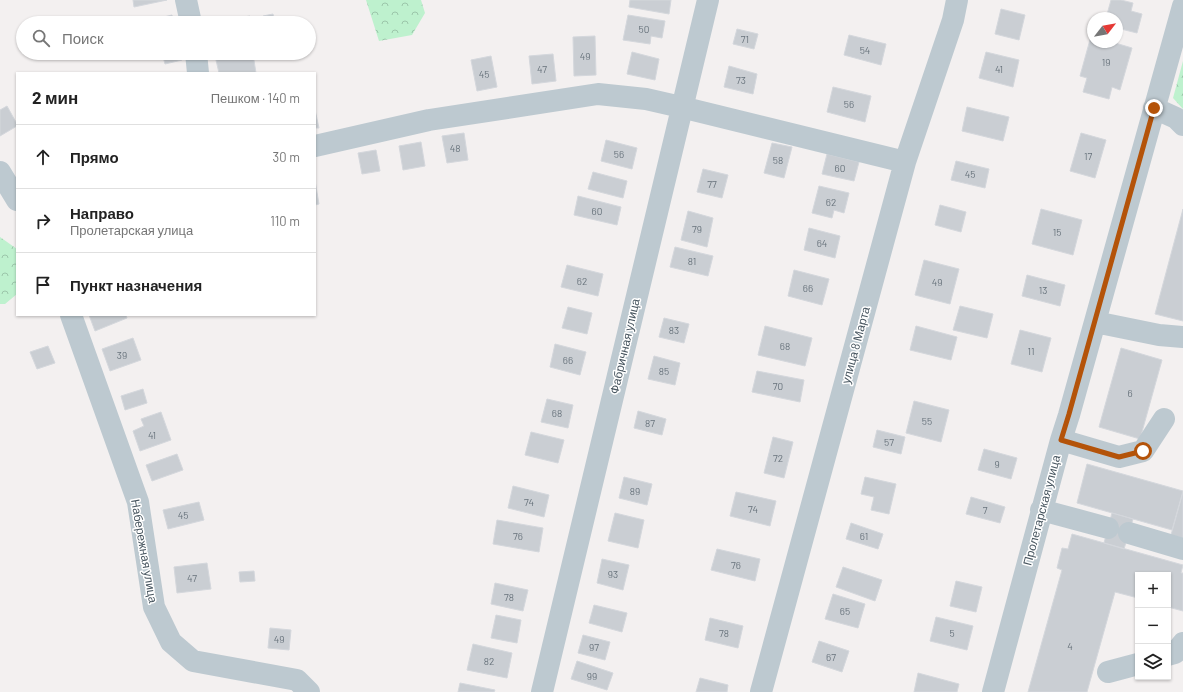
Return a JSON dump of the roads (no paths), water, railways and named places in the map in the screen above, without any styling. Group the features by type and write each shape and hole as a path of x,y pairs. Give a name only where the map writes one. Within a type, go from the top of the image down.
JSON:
{"street":[{"path":"186,0 189,16"},
{"name":"Фабричная улица","path":"542,692 681,107 708,0"},
{"name":"улица 8 Марта","path":"761,692 905,162 953,20 957,0"},
{"name":"Пролетарская улица","path":"993,692 1041,510 1183,6"},
{"path":"197,60 198,72"},
{"path":"316,146 429,120 598,94 646,99 905,162"},
{"path":"1154,108 1176,118 1183,125"},
{"path":"0,172 16,198"},
{"name":"Набережная улица","path":"71,316 138,502 154,607 171,642 193,661 297,680 309,692"},
{"path":"1095,322 1159,335 1183,337"},
{"path":"1061,440 1119,457 1143,451 1164,419"},
{"path":"1041,510 1108,528"},
{"path":"1129,533 1183,549"},
{"path":"1171,654 1175,653 1183,643"},
{"path":"1108,672 1135,665"}]}
